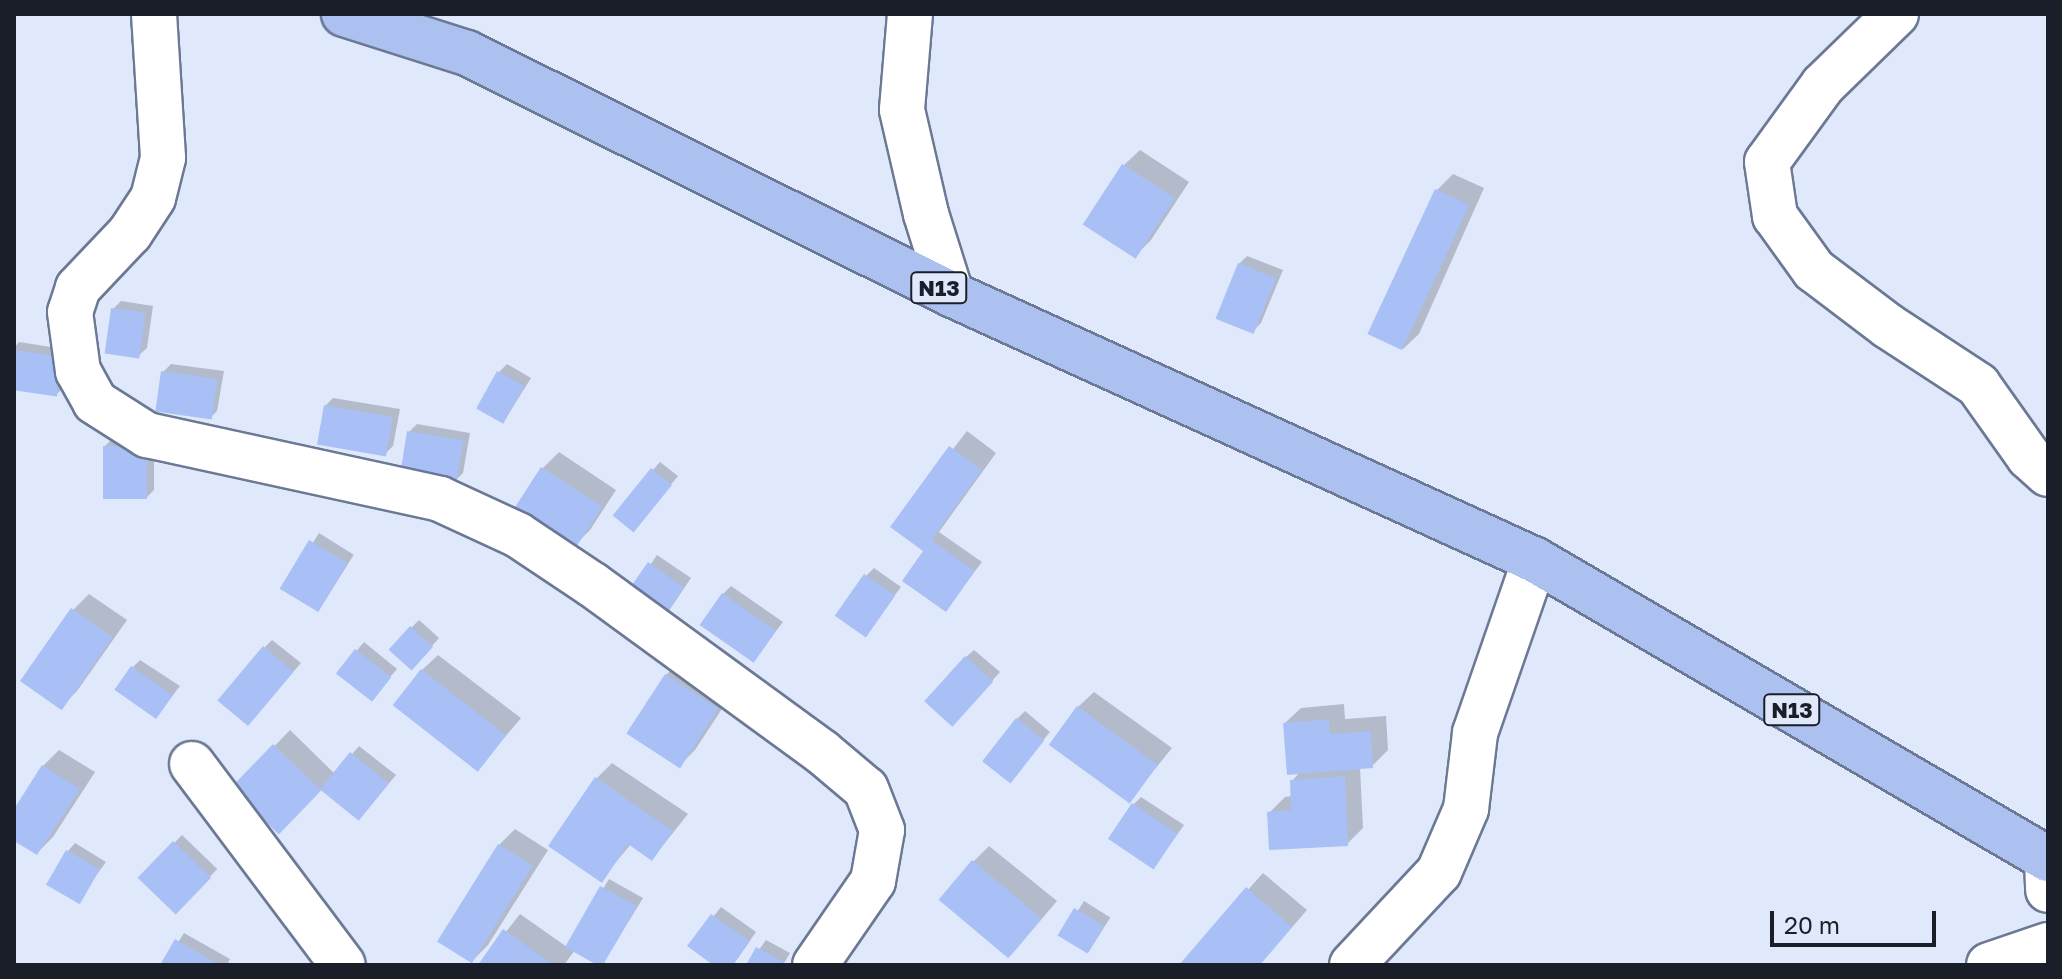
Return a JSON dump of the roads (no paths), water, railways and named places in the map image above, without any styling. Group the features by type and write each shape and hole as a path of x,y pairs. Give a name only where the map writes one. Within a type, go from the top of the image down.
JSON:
{"main road":[{"name":"N13","path":"344,14 467,53 951,294 1535,560 2048,859"}],"street":[{"path":"154,14 163,158 153,198 130,233 78,288 70,312 78,371 95,402 147,435 440,499 518,535 593,585 822,752 866,789 882,830 873,881 815,965"},
{"path":"910,14 902,110 926,214 951,294"},
{"path":"1896,14 1823,85 1767,162 1775,216 1814,270 1888,326 1978,385 2029,457 2048,474"},
{"path":"1352,965 1439,872 1466,809 1475,733 1535,560"},
{"path":"192,764 343,965"},
{"path":"2048,859 2048,890"},
{"path":"1989,965 2048,945"}]}
